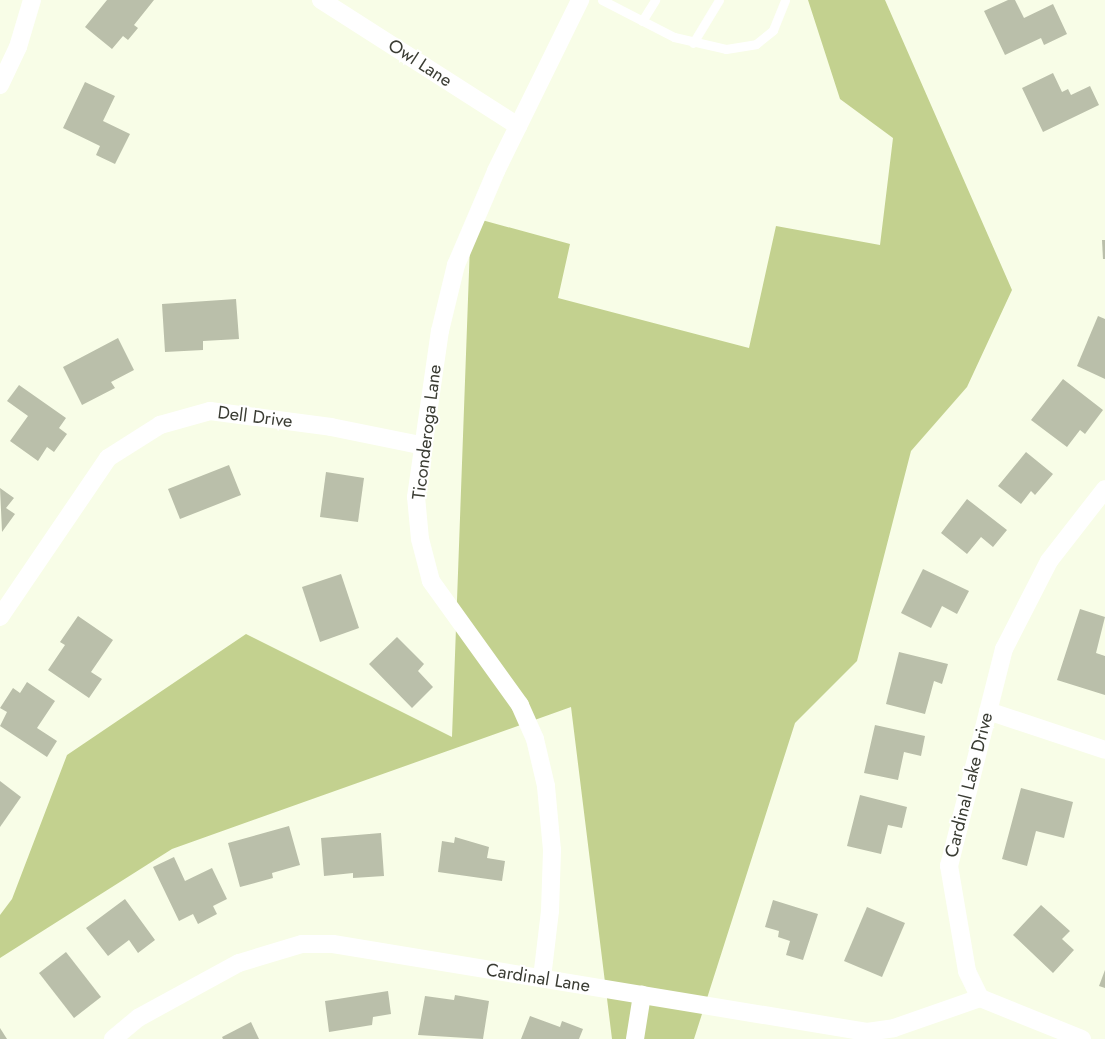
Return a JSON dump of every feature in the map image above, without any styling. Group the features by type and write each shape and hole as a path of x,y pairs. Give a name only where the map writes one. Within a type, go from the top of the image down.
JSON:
{"street":[{"path":"0,85 18,47 32,0"},
{"name":"Owl Lane","path":"321,0 518,126"},
{"name":"Ticonderoga Lane","path":"542,978 550,911 552,850 546,786 535,739 520,704 431,581 420,539 416,497 440,331 456,265 518,126 580,0"},
{"name":"Dell Drive","path":"0,617 108,458 160,425 210,412 331,427 424,446"},
{"name":"Cardinal Lake Drive","path":"980,998 967,971 949,866 1004,649 1028,596 1049,561 1105,489"},
{"path":"988,712 1105,750"},
{"name":"Cardinal Lane","path":"113,1039 138,1018 239,963 302,944 332,944 867,1032 894,1028 980,998"},
{"path":"635,1039 642,995"},
{"path":"980,998 1082,1039"}],"lane":[{"path":"602,0 642,21 694,43 726,50 756,44 773,30 785,0"},
{"path":"642,21 655,0"},
{"path":"694,43 719,0"}],"green space":[{"path":"808,0 885,0 1012,290 967,387 911,451 857,661 795,723 694,1039 612,1039 571,707 172,849 0,958 0,915 12,899 67,755 246,634 452,737 471,217 570,244 558,298 749,348 776,226 880,245 893,138 840,99"}],"building":[{"path":"107,0 154,0 134,25 138,28 128,40 123,36 112,49 85,27"},
{"path":"1008,0 1015,0 1024,18 1053,4 1067,34 1044,45 1041,38 1005,55 984,11"},
{"path":"1053,73 1062,92 1068,89 1071,95 1090,86 1099,105 1043,132 1022,88"},
{"path":"85,82 115,96 103,121 130,134 115,164 96,155 100,146 63,128"},
{"path":"1102,240 1105,240 1105,259 1103,259"},
{"path":"236,299 239,339 203,341 203,350 165,352 162,304"},
{"path":"1098,316 1105,319 1105,379 1077,366"},
{"path":"118,338 134,370 111,382 115,388 82,405 63,367"},
{"path":"1063,379 1103,410 1085,434 1080,430 1067,447 1031,420"},
{"path":"19,385 66,418 59,428 67,434 54,452 47,447 38,461 10,441 28,416 7,401"},
{"path":"1026,452 1053,474 1035,495 1031,491 1021,504 998,486"},
{"path":"229,465 241,495 180,519 168,489"},
{"path":"326,472 364,478 358,522 320,517"},
{"path":"0,488 14,498 6,508 15,514 2,532"},
{"path":"967,499 1007,530 993,547 981,537 967,554 941,533"},
{"path":"923,569 969,591 957,614 942,606 931,628 901,613"},
{"path":"341,574 359,628 320,642 302,587"},
{"path":"1080,609 1105,617 1096,653 1105,656 1105,695 1057,680"},
{"path":"78,616 113,640 91,672 102,679 89,698 48,670 65,645 60,642"},
{"path":"397,637 424,664 418,671 433,687 412,708 369,664"},
{"path":"899,652 948,664 942,684 934,681 925,714 886,704"},
{"path":"27,682 55,701 37,728 57,741 47,757 0,726 7,712 0,708 13,688 20,693"},
{"path":"875,725 925,736 921,756 904,752 898,780 864,773"},
{"path":"0,781 21,797 0,827"},
{"path":"1021,788 1073,802 1064,838 1036,831 1027,866 1002,859"},
{"path":"860,795 907,807 902,828 888,825 881,854 847,846"},
{"path":"289,826 300,865 272,873 273,878 240,887 228,843"},
{"path":"381,833 384,876 353,878 353,873 324,876 321,838"},
{"path":"455,837 489,847 487,858 505,861 502,881 438,872 442,841 454,843"},
{"path":"174,857 185,881 212,868 227,899 213,906 217,914 198,924 193,914 179,921 153,867"},
{"path":"125,899 155,940 138,953 129,940 108,956 86,928"},
{"path":"773,900 818,914 803,960 786,955 790,941 778,937 779,931 765,927"},
{"path":"1041,905 1070,931 1062,939 1074,950 1053,973 1013,935"},
{"path":"867,907 905,923 882,977 844,961"},
{"path":"66,952 101,997 74,1018 39,973"},
{"path":"1105,970 1105,988 1099,986"},
{"path":"388,991 391,1014 373,1017 372,1025 329,1032 325,1001"},
{"path":"455,995 489,1001 483,1039 418,1035 425,996 454,1000"},
{"path":"530,1016 560,1027 562,1021 583,1029 579,1039 521,1039"},
{"path":"251,1022 259,1039 223,1039 222,1037"},
{"path":"0,1028 7,1039 0,1039"}]}
